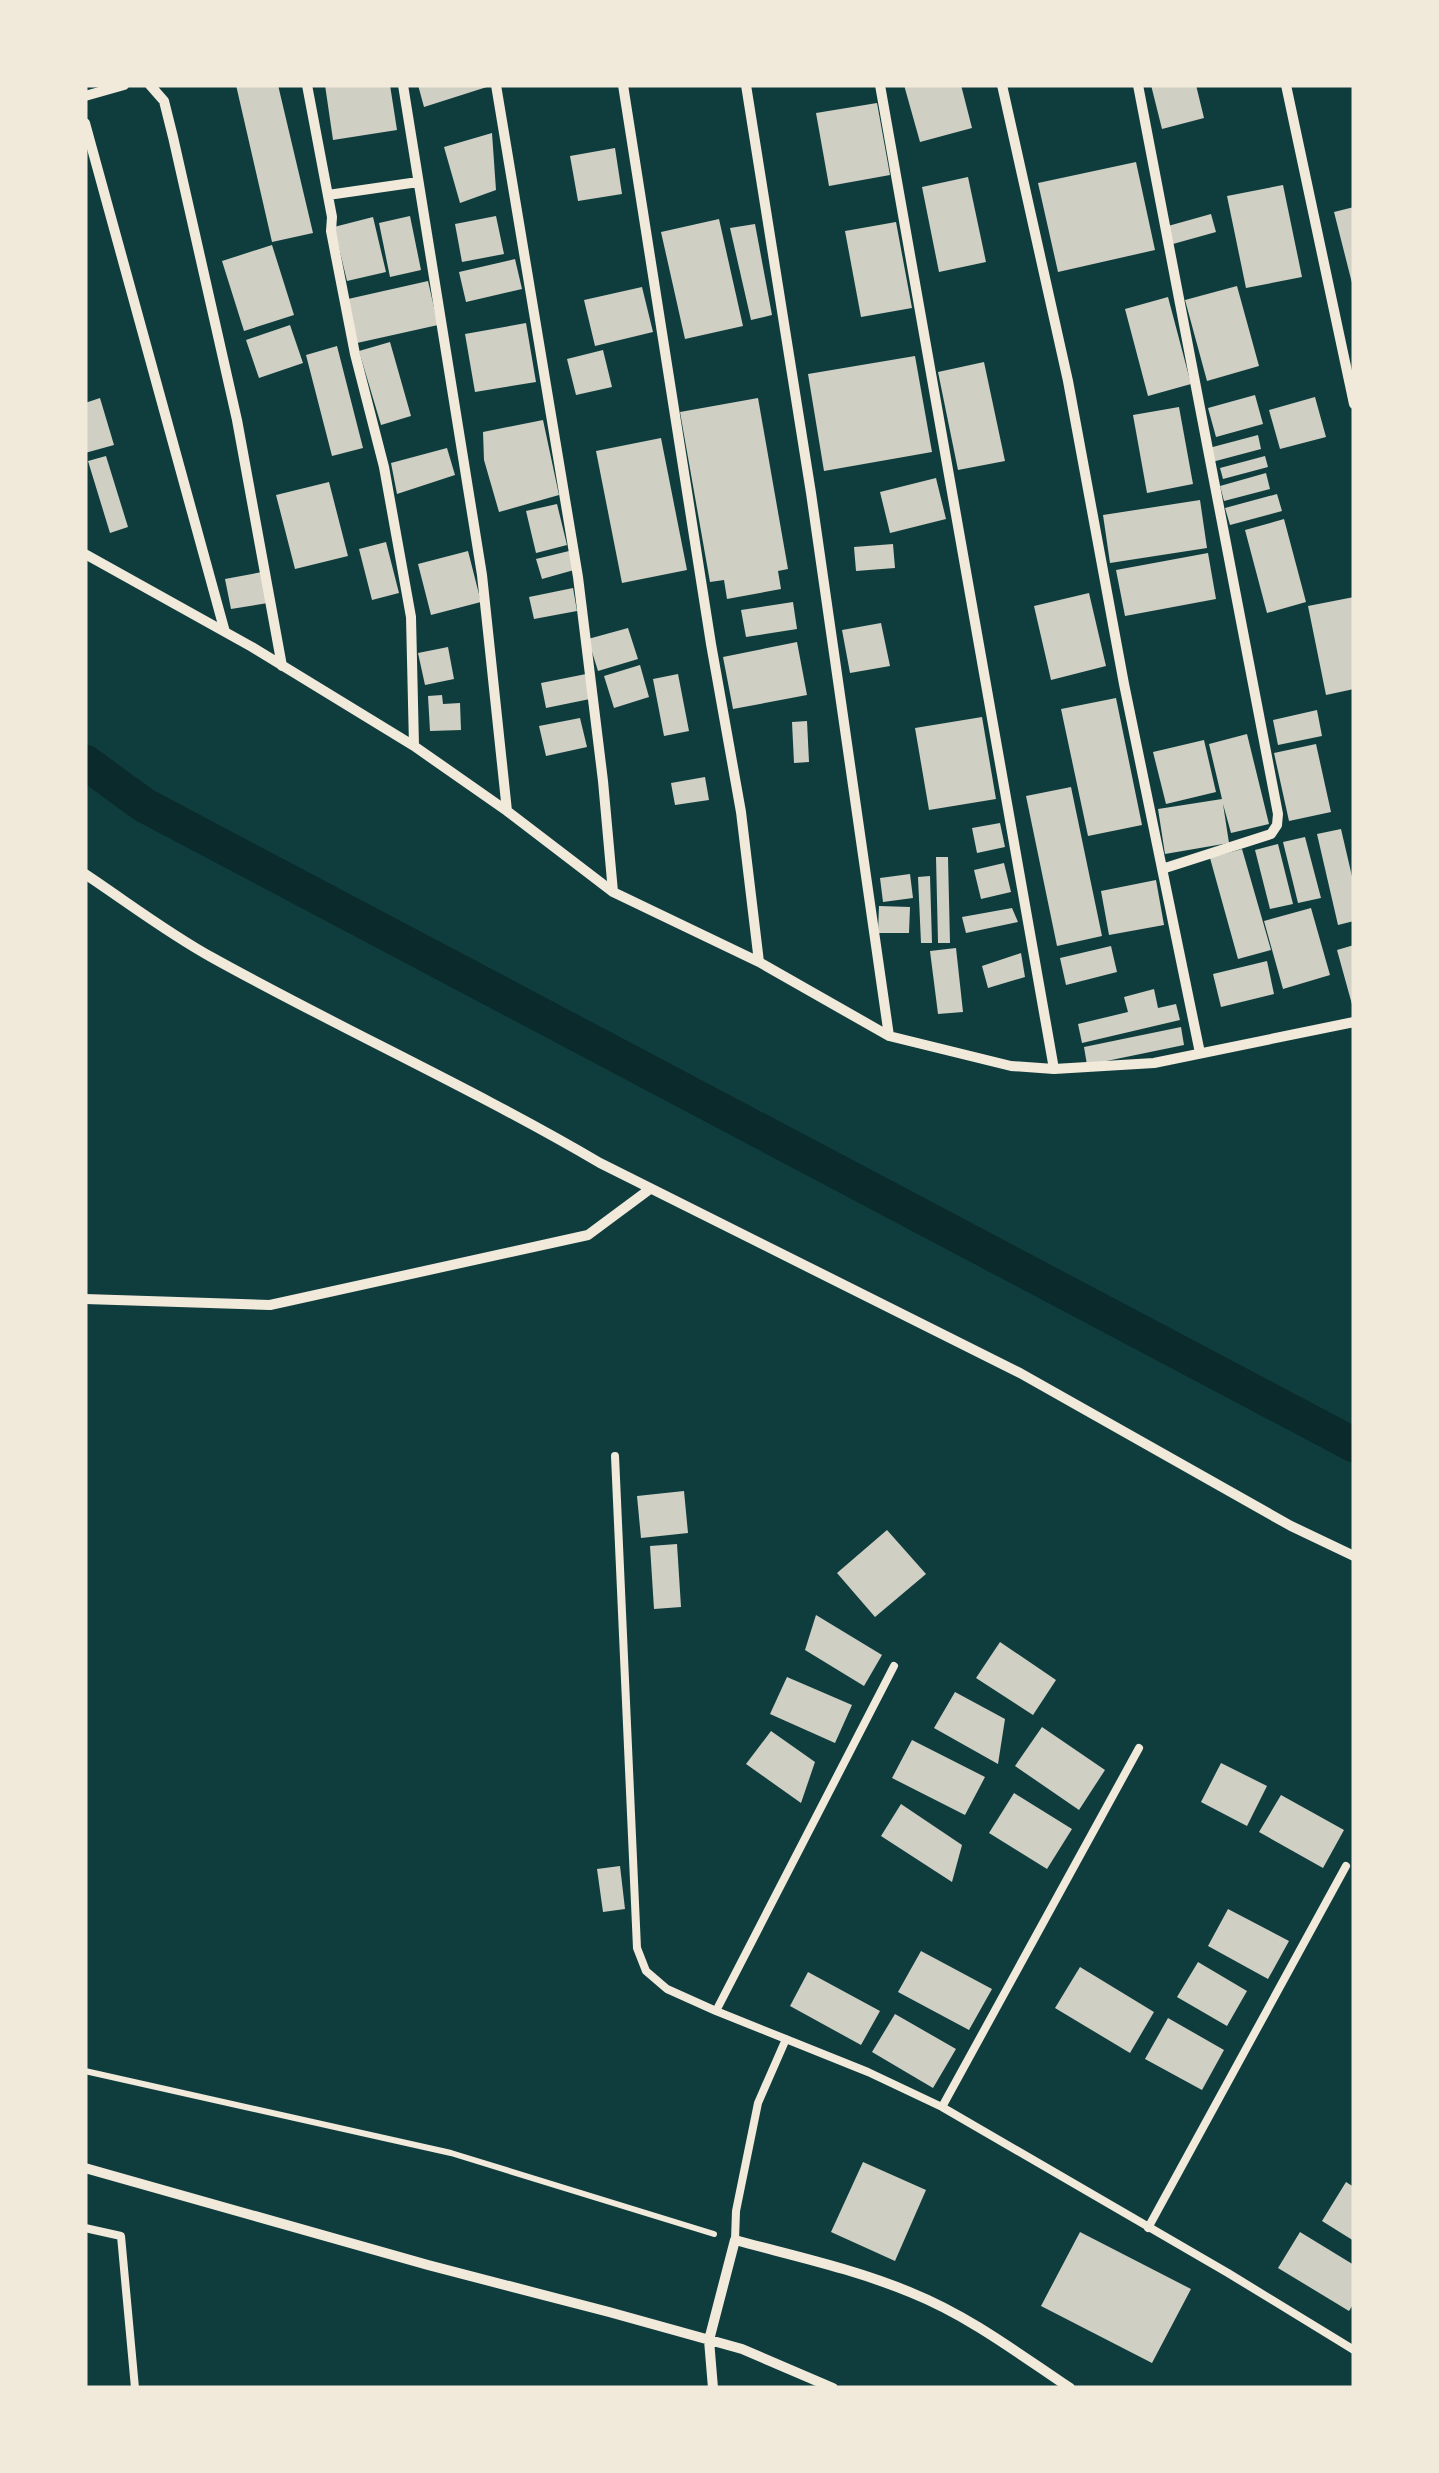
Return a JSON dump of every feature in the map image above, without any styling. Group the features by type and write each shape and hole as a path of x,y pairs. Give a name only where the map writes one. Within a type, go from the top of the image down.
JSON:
{"street":[{"path":"85,96 124,85"},
{"path":"150,85 164,100 238,420 282,666"},
{"path":"307,85 351,336 384,467 411,617 414,746"},
{"path":"403,85 482,575 507,811"},
{"path":"496,85 578,577 612,892"},
{"path":"624,85 711,644 742,812 759,962"},
{"path":"746,85 811,494 888,1036"},
{"path":"880,85 1054,1070"},
{"path":"1002,85 1068,381 1124,684 1200,1053"},
{"path":"1138,85 1278,814 1272,834 1162,869"},
{"path":"1286,85 1354,404"},
{"path":"85,123 225,632"},
{"path":"328,195 418,182"},
{"path":"86,554 414,746 612,892 759,962 888,1036 1011,1066 1054,1070 1154,1063 1354,1022"},
{"path":"85,874 209,956 650,1189 1020,1373 1291,1526 1354,1556"},
{"path":"85,1299 270,1304 588,1235 650,1189"},
{"path":"85,2168 742,2349 833,2388"},
{"path":"713,2388 709,2340 735,2240 913,2293 974,2324 1070,2388"}],"lane":[{"path":"615,1456 637,1948 646,1971 667,1988 716,2011 868,2072 942,2107 1353,2346"},
{"path":"716,2011 894,1666"},
{"path":"942,2107 1138,1748"},
{"path":"1148,2228 1346,1866"},
{"path":"735,2240 736,2212 758,2103 786,2039"},
{"path":"85,2228 122,2236 134,2388"}],"path":[{"path":"85,2071 451,2154 735,2240"}],"building":[{"path":"236,85 278,85 313,233 272,242"},
{"path":"325,85 390,85 397,130 333,140"},
{"path":"418,85 490,85 490,86 424,107"},
{"path":"904,85 961,85 972,128 920,142"},
{"path":"1151,85 1196,85 1204,118 1162,129"},
{"path":"877,103 890,175 829,186 816,113"},
{"path":"492,133 496,190 460,203 444,147"},
{"path":"615,148 622,194 578,201 570,156"},
{"path":"1136,162 1155,250 1058,272 1038,183"},
{"path":"968,177 986,262 939,272 922,187"},
{"path":"1283,185 1302,277 1246,288 1227,196"},
{"path":"1354,207 1354,287 1353,287 1334,212"},
{"path":"1211,214 1216,232 1173,244 1168,226"},
{"path":"410,216 421,270 390,277 379,223"},
{"path":"496,216 504,254 462,262 455,224"},
{"path":"373,217 386,272 347,281 334,227"},
{"path":"719,219 743,326 685,339 661,232"},
{"path":"896,222 912,308 861,317 845,231"},
{"path":"755,224 772,315 751,320 730,228"},
{"path":"272,245 294,315 244,331 222,261"},
{"path":"515,259 522,289 466,302 459,272"},
{"path":"428,281 438,325 357,343 348,299"},
{"path":"1237,286 1259,366 1207,381 1185,300"},
{"path":"642,287 653,332 595,346 584,300"},
{"path":"1168,297 1191,384 1148,396 1125,309"},
{"path":"526,323 536,382 475,392 465,334"},
{"path":"290,325 303,363 259,378 246,340"},
{"path":"390,342 411,416 381,425 359,351"},
{"path":"337,346 363,448 332,456 306,355"},
{"path":"603,350 612,387 576,395 567,359"},
{"path":"915,356 932,452 824,471 808,374"},
{"path":"984,362 1005,461 958,470 938,372"},
{"path":"1255,395 1263,424 1216,437 1208,408"},
{"path":"1315,397 1326,437 1280,449 1269,410"},
{"path":"100,398 114,445 85,453 85,403"},
{"path":"758,398 788,569 778,571 781,589 727,599 724,580 710,582 680,412"},
{"path":"1179,407 1193,484 1147,493 1133,415"},
{"path":"543,420 559,495 499,512 484,460 483,432"},
{"path":"1258,435 1261,449 1212,462 1209,448"},
{"path":"661,438 687,570 622,583 596,451"},
{"path":"447,448 455,475 397,494 391,463"},
{"path":"106,456 128,527 110,533 88,461"},
{"path":"1265,456 1268,467 1223,479 1220,468"},
{"path":"1266,473 1270,489 1224,501 1220,486"},
{"path":"936,478 946,519 890,533 880,492"},
{"path":"329,482 348,556 295,569 276,495"},
{"path":"1277,494 1282,511 1230,525 1225,508"},
{"path":"1200,500 1207,548 1110,563 1103,515"},
{"path":"557,504 567,545 536,553 526,511"},
{"path":"1284,519 1306,602 1267,613 1245,530"},
{"path":"386,542 399,593 372,600 359,549"},
{"path":"893,544 895,568 856,571 854,547"},
{"path":"468,551 481,602 431,615 418,564"},
{"path":"569,551 574,570 542,579 536,559"},
{"path":"1208,553 1216,599 1125,616 1116,570"},
{"path":"262,572 268,603 231,609 225,579"},
{"path":"573,588 577,611 534,619 529,597"},
{"path":"1089,593 1106,666 1051,680 1034,606"},
{"path":"1354,597 1354,689 1326,695 1308,606"},
{"path":"793,602 797,629 746,637 741,610"},
{"path":"881,623 890,666 850,673 842,630"},
{"path":"628,628 638,659 598,671 588,639"},
{"path":"797,642 807,695 733,709 723,657"},
{"path":"448,647 454,679 425,685 418,653"},
{"path":"640,665 649,697 614,708 604,676"},
{"path":"586,674 590,699 546,708 541,683"},
{"path":"678,674 689,731 664,736 653,679"},
{"path":"442,695 443,704 460,703 461,730 430,731 428,696"},
{"path":"1116,698 1142,825 1088,836 1061,709"},
{"path":"1317,710 1322,736 1278,745 1273,720"},
{"path":"982,717 996,799 929,810 915,728"},
{"path":"580,718 587,747 546,756 539,726"},
{"path":"807,721 809,762 794,763 792,722"},
{"path":"1247,734 1269,824 1231,833 1223,804 1229,843 1165,854 1158,809 1222,799 1209,744"},
{"path":"1204,740 1216,792 1166,804 1153,752"},
{"path":"1316,744 1331,812 1289,821 1274,753"},
{"path":"705,777 709,800 675,805 671,783"},
{"path":"1071,787 1102,936 1057,946 1026,796"},
{"path":"1000,823 1005,847 977,853 972,828"},
{"path":"1341,829 1354,885 1354,921 1338,925 1317,834"},
{"path":"1305,837 1321,898 1298,903 1283,842"},
{"path":"1278,844 1293,904 1270,909 1255,850"},
{"path":"1242,849 1271,950 1238,959 1210,858"},
{"path":"936,857 948,857 950,943 938,943"},
{"path":"1004,863 1011,892 981,899 974,870"},
{"path":"910,874 913,898 883,902 880,878"},
{"path":"930,876 932,943 921,943 918,877"},
{"path":"1156,880 1164,925 1109,935 1101,891"},
{"path":"879,906 910,907 909,933 878,933"},
{"path":"1012,908 1018,922 966,933 962,917"},
{"path":"1311,908 1330,975 1283,989 1264,921"},
{"path":"1354,945 1354,1008 1353,1008 1337,950"},
{"path":"1111,946 1117,972 1066,985 1060,958"},
{"path":"956,948 963,1012 938,1014 930,951"},
{"path":"1021,953 1025,977 988,988 982,966"},
{"path":"1267,961 1274,994 1221,1007 1213,974"},
{"path":"1154,989 1158,1008 1176,1004 1180,1020 1082,1043 1078,1024 1128,1012 1124,997"},
{"path":"1181,1027 1184,1045 1087,1065 1084,1047"},
{"path":"684,1491 688,1533 641,1538 637,1496"},
{"path":"887,1530 926,1574 875,1617 837,1573"},
{"path":"677,1544 681,1607 654,1609 650,1546"},
{"path":"816,1615 882,1655 864,1686 805,1650"},
{"path":"1000,1642 1056,1680 1033,1715 976,1678"},
{"path":"787,1677 852,1705 835,1743 770,1714"},
{"path":"955,1692 1005,1719 998,1764 934,1728"},
{"path":"1042,1727 1105,1770 1079,1810 1015,1766"},
{"path":"771,1731 815,1762 801,1803 746,1764"},
{"path":"912,1740 985,1777 965,1815 892,1778"},
{"path":"1221,1763 1267,1786 1247,1826 1201,1802"},
{"path":"1014,1793 1072,1829 1047,1869 989,1833"},
{"path":"1281,1795 1344,1830 1323,1868 1259,1832"},
{"path":"901,1804 962,1845 952,1882 881,1836"},
{"path":"620,1866 625,1909 603,1912 597,1869"},
{"path":"1228,1909 1289,1941 1268,1979 1208,1946"},
{"path":"921,1951 992,1989 969,2030 898,1992"},
{"path":"1198,1962 1247,1991 1227,2026 1177,1997"},
{"path":"1080,1967 1154,2012 1130,2053 1055,2008"},
{"path":"808,1972 880,2011 861,2045 790,2006"},
{"path":"895,2014 956,2049 933,2088 872,2052"},
{"path":"1168,2018 1224,2050 1202,2090 1145,2059"},
{"path":"863,2162 926,2190 895,2261 831,2232"},
{"path":"1346,2182 1354,2187 1354,2241 1322,2221"},
{"path":"1080,2232 1191,2289 1152,2363 1041,2306"},
{"path":"1300,2232 1354,2265 1354,2303 1349,2311 1278,2268"}],"waterway":[{"path":"85,762 144,805 1354,1445"}]}
